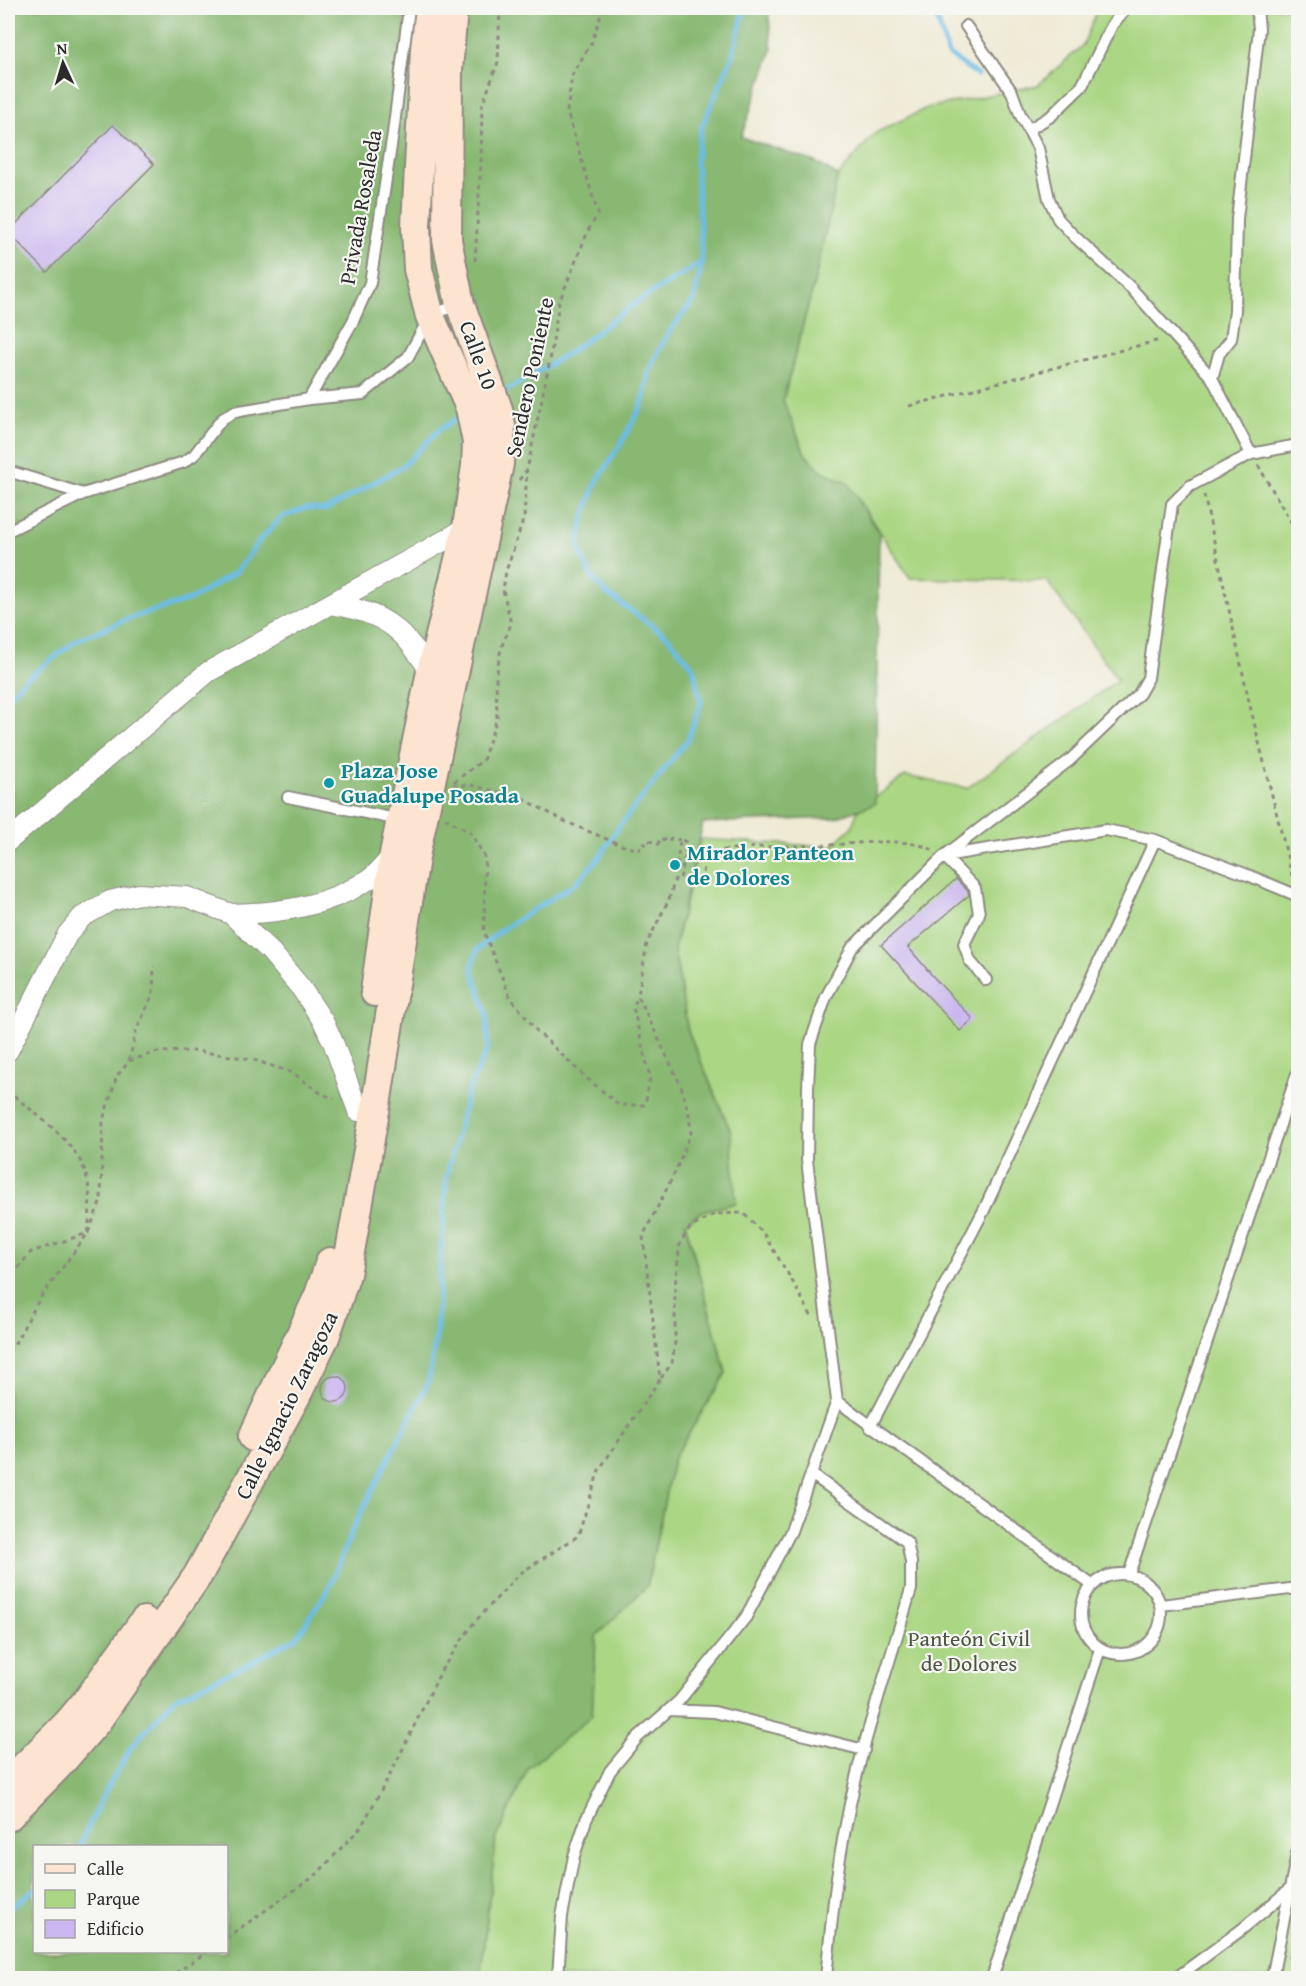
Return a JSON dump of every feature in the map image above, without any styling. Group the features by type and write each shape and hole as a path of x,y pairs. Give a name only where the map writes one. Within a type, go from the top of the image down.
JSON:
{"street":[{"name":"Calle 10","path":"430,8 425,49 416,226 418,269 430,316 483,407 501,425 501,445 483,516 448,698"},
{"name":"Calle 10","path":"453,8 448,71 447,240 483,407"},
{"name":"Calle 10","path":"431,672 483,516"},
{"path":"8,841 208,672 483,516"},
{"path":"330,604 352,607 381,617 405,638 448,698"},
{"name":"Calle Ignacio Zaragoza","path":"8,1817 57,1767 102,1714 198,1575 291,1406 325,1336 346,1274 376,1105 405,853 400,820 431,672"},
{"name":"Calle Ignacio Zaragoza","path":"8,1783 68,1723 89,1698 173,1579 257,1431 319,1295 342,1213 358,1111 405,853 426,806 448,698"},
{"name":"Calle Ignacio Zaragoza","path":"231,915 299,909 337,896 370,879 405,853"},
{"name":"Calle Ignacio Zaragoza","path":"8,1051 67,935 82,917 110,901 139,894 187,897 231,915 271,952 301,988 323,1021 343,1067 358,1111"}],"lane":[{"name":"Privada Rosaleda","path":"309,399 353,321 370,283 409,8"},
{"path":"1028,129 1051,116 1082,86 1112,25 1126,8"},
{"path":"1212,378 1219,354 1231,339 1235,311 1237,219 1259,29 1257,8"},
{"path":"966,26 1012,92 1038,148 1049,199 1058,219 1131,288 1212,378 1251,454"},
{"path":"8,531 83,494 184,462 194,455 222,419 234,412 309,399 363,394 408,357 430,316 460,303"},
{"path":"558,1978 562,1916 574,1856 586,1820 610,1771 638,1737 679,1701 746,1617 791,1531 837,1401 807,1160 810,1044 826,997 852,948 944,856 1071,760 1139,694 1148,678 1172,504 1190,486 1251,454 1299,445"},
{"path":"8,471 83,494"},
{"path":"288,796 400,820"},
{"path":"944,856 1106,830 1155,840 1298,896"},
{"path":"870,1426 984,1210 1155,840"},
{"path":"944,856 975,888 979,914 964,944 970,961 986,980"},
{"path":"1129,1574 1299,1071"},
{"path":"837,1401 1092,1585"},
{"path":"811,1474 907,1542 911,1562 911,1589 864,1750 845,1829 834,1897 826,1978"},
{"path":"1116,1573 1129,1574 1150,1585 1157,1594 1162,1616 1159,1628 1145,1646 1123,1654 1111,1653 1100,1649 1084,1631 1080,1619 1082,1601 1092,1585 1102,1577 1116,1573"},
{"path":"1161,1605 1299,1588"},
{"path":"992,1978 1100,1649"},
{"path":"669,1710 714,1712 864,1750"},
{"path":"1272,1978 1299,1849"},
{"path":"1176,1978 1241,1930 1290,1889"}],"path":[{"path":"474,266 482,106 498,62 500,8"},
{"name":"Sendero Poniente","path":"483,516 505,498 527,470 550,360 559,302 588,231 598,214 567,112 572,75 592,42 603,8"},
{"path":"909,405 1174,336"},
{"path":"1251,454 1299,534"},
{"path":"527,470 524,518 506,571 503,590 511,624 501,648 496,677 497,718 483,760 450,785 471,785 522,798 562,820 621,845 639,850 642,843 648,845 651,841 658,844 660,838 668,842 671,838 685,841 685,857 680,879 701,882 707,853 756,847 890,843 924,845 944,856"},
{"path":"1201,481 1250,706 1286,858 1298,896"},
{"path":"426,806 471,833 485,858 484,932 510,997 536,1030 583,1075 619,1105 645,1105 650,1077 633,1007 638,996 647,943 669,899 675,879 680,840"},
{"path":"8,1351 40,1299 88,1233 101,1200 103,1120 117,1076 129,1061 136,1031 153,994 153,966"},
{"path":"638,996 681,1086 689,1113 691,1133 675,1172 643,1236 660,1379"},
{"path":"129,1061 157,1052 196,1051 251,1059 293,1073 319,1092 358,1111"},
{"path":"8,1090 68,1143 81,1161 87,1177 91,1204 88,1233"},
{"path":"228,1937 316,1875 361,1827 392,1771 442,1669 473,1624 519,1574 578,1536 599,1470 672,1363 675,1342 675,1286 680,1243 690,1228 715,1214 743,1213 763,1233 830,1346"},
{"path":"8,1280 32,1252 88,1233"},
{"path":"168,1978 206,1953"}],"green space":[{"path":"8,8 768,8 772,50 741,137 815,162 838,176 814,283 783,400 805,454 822,471 847,482 879,533 875,804 835,818 703,823 674,949 688,1031 731,1132 736,1203 703,1211 685,1223 726,1373 673,1459 647,1586 596,1636 592,1716 528,1768 496,1839 480,1978 8,1978"},
{"name":"Panteón Civil de Dolores","path":"1098,8 1298,8 1298,1978 480,1978 496,1839 528,1768 592,1716 596,1636 647,1586 673,1459 726,1373 685,1221 703,1211 735,1203 731,1132 688,1031 674,949 701,839 831,847 851,828 858,810 905,776 967,788 1118,680 1047,581 910,578 847,483 822,471 805,454 783,400 814,283 838,176 875,133 927,108 1038,85 1083,45"}],"building":[{"path":"113,125 154,164 47,272 8,232"},
{"path":"956,879 969,895 908,947 973,1019 960,1031 881,945"},
{"path":"335,1376 345,1379 348,1389 345,1399 335,1402 325,1399 322,1389 325,1379"}],"waterway":[{"path":"80,1845 101,1799 132,1746 175,1698 250,1663 297,1637 330,1586 354,1526 428,1383 436,1336 446,1178 468,1091 488,1048 487,1014 472,968 477,950 500,931 576,883 598,859 618,828 688,739 701,703 693,667 668,637 606,593 590,575 578,546 584,517 596,483 642,405 650,368 667,335 694,300 702,262 696,159 701,129 732,57 745,8"},
{"path":"931,8 935,12 948,54 977,75"},
{"path":"501,394 570,352 637,302 702,262"},
{"path":"8,698 21,683 77,640 130,618 190,600 236,572 260,540 282,517 307,508 326,510 403,466 441,428 464,415"},
{"path":"8,1910 33,1891"}],"place":[{"name":"Plaza Jose Guadalupe Posada","path":"329,783"},
{"name":"Mirador Panteon de Dolores","path":"675,865"}]}
